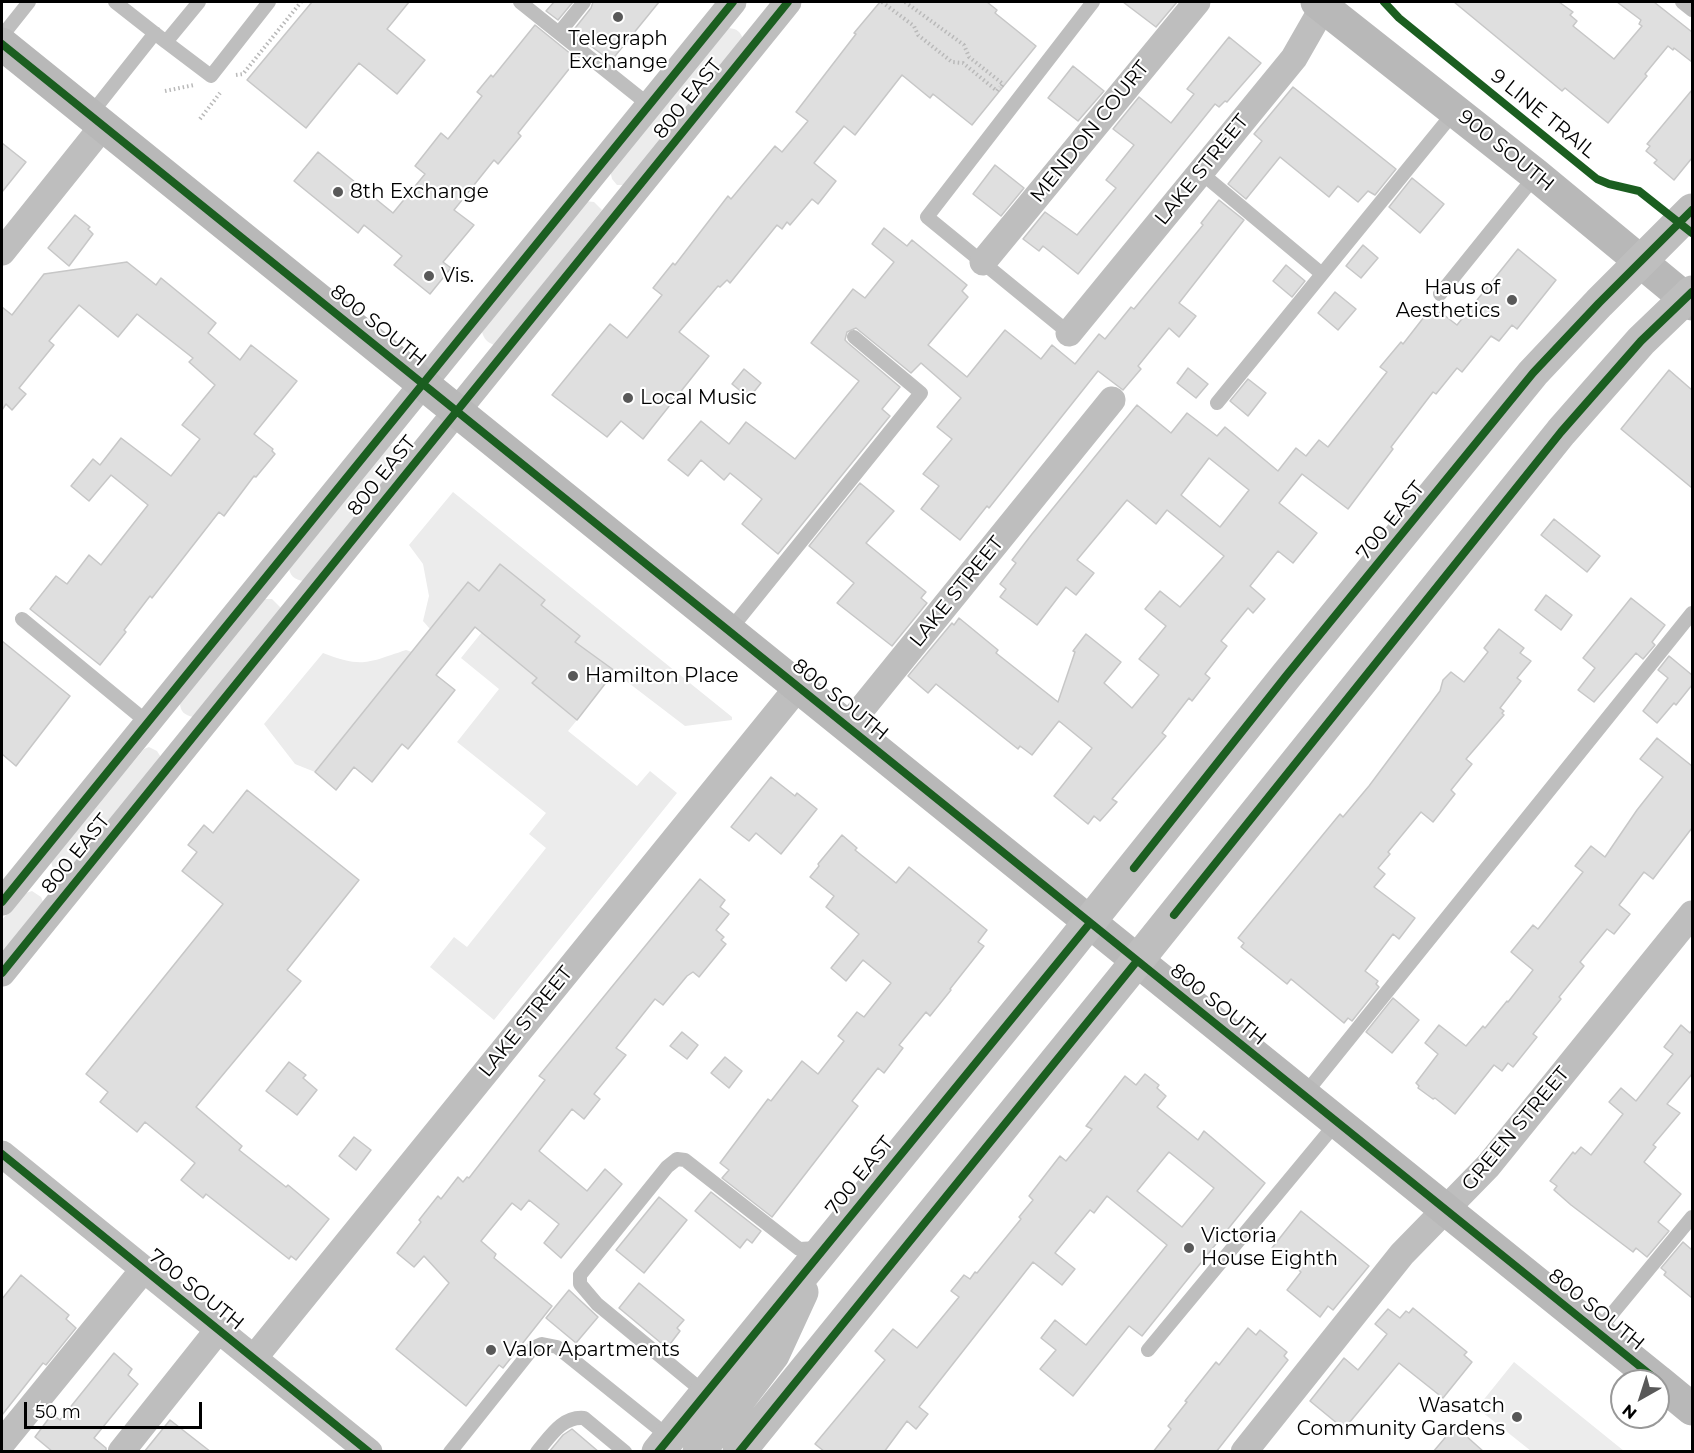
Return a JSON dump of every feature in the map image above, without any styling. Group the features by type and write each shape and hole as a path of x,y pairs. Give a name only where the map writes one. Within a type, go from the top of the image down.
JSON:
{"main road":[{"name":"900 SOUTH","path":"1323,3 1641,261 1690,298"},
{"name":"800 SOUTH","path":"2,44 1643,1369"},
{"name":"700 EAST","path":"663,1444 1090,923 1533,373 1566,336 1692,210"},
{"path":"740,1452 1561,432 1641,341 1690,298"},
{"path":"699,1452 773,1355 823,1247"},
{"name":"800 SOUTH","path":"1670,1391 1692,1409"}],"street":[{"name":"800 EAST","path":"2,902 733,2"},
{"name":"800 EAST","path":"2,973 788,2"},
{"name":"MENDON COURT","path":"983,262 1197,2"},
{"name":"LAKE STREET","path":"1070,333 1294,58 1323,3"},
{"path":"2,252 97,121"},
{"path":"587,181 621,208"},
{"name":"LAKE STREET","path":"847,727 1112,400"},
{"path":"260,583 294,611"},
{"name":"LAKE STREET","path":"254,1358 798,687"},
{"path":"147,722 182,750"},
{"path":"27,870 62,898"},
{"name":"GREEN STREET","path":"1244,1452 1402,1254 1488,1166 1692,914"},
{"name":"700 SOUTH","path":"2,1154 369,1452"},
{"path":"2,1443 144,1269"},
{"path":"121,1452 219,1329"}],"lane":[{"path":"2,36 29,2"},
{"path":"115,2 211,76 270,2"},
{"path":"97,121 161,37 199,2"},
{"path":"520,2 649,105"},
{"path":"559,33 584,2"},
{"path":"1070,333 927,217 1093,2"},
{"path":"1682,2 1692,10"},
{"path":"1217,403 1455,111"},
{"path":"1200,172 1322,274"},
{"path":"1440,294 1536,175"},
{"path":"729,631 921,393 854,338"},
{"path":"1304,1095 1692,613"},
{"path":"22,619 147,722"},
{"path":"1148,1350 1337,1122"},
{"path":"705,1393 597,1304 580,1284 580,1275 667,1167 677,1159 685,1160 799,1249 823,1247"},
{"path":"1597,1332 1692,1217"},
{"path":"450,1452 533,1348 542,1344 557,1347 663,1444"},
{"path":"537,1452 567,1419 575,1417 584,1418 625,1452"}],"path":[{"path":"882,2 914,26 918,35 952,62 963,63 998,91 1004,84 969,57 964,45 905,2"},
{"path":"1000,87 1016,100"},
{"path":"200,119 216,99"}],"shaded area":[{"path":"729,28 738,31 743,39 627,185 617,185 612,179 610,170"},
{"path":"585,201 594,202 602,210 494,345 489,343 482,332"},
{"path":"389,445 399,447 407,455 307,581 295,578 289,568"},
{"path":"453,492 732,717 732,720 685,726 575,642 580,636 541,605 545,600 500,564 479,591 467,582 430,629 423,621 429,596 423,564 409,545"},
{"path":"264,599 272,599 281,608 193,717 185,714 180,703"},
{"path":"486,627 498,646 537,678 533,684 577,720 568,731 637,786 650,771 677,793 494,1020 430,967 454,937 467,947 546,848 529,834 546,813 457,742 499,689 461,658"},
{"path":"406,650 412,652 315,772 295,764 264,724 323,653 347,661 365,662"},
{"path":"149,747 157,751 162,759 72,874 57,872 51,860 144,749"},
{"path":"32,891 41,897 43,902 2,961 2,920 23,894"},
{"path":"1514,1362 1624,1451 1531,1451 1477,1408"}],"building":[{"path":"312,2 409,2 387,29 425,60 397,94 359,63 306,128 247,80"},
{"name":"Telegraph Exchange","path":"554,2 573,2 558,20 546,11"},
{"name":"Telegraph Exchange","path":"593,2 659,2 611,61 572,32 591,8"},
{"path":"880,2 987,2 997,10 995,13 1036,46 972,125 933,94 930,98 902,75 855,135 844,126 814,163 836,181 818,204 812,199 790,225 787,222 782,229 777,225 730,283 727,280 720,287 718,286 679,332 709,356 643,439 621,421 607,437 552,395 610,324 627,338 662,295 653,288 673,263 675,265 728,196 731,199 775,146 782,152 808,121 796,112 856,34 854,33"},
{"path":"1123,2 1177,2 1156,27"},
{"path":"1454,2 1559,2 1573,12 1570,15 1577,21 1573,26 1614,59 1642,26 1639,24 1641,20 1617,2 1654,2 1692,32 1692,62 1668,46 1645,74 1647,76 1608,123 1565,88 1562,91"},
{"path":"535,25 577,59 518,133 521,136 498,164 494,160 454,210 474,225 443,262 451,268 430,294 394,265 402,256 364,225 358,233 294,181 318,152 393,213 425,174 415,166 441,133 448,139 482,96 477,92 491,75 493,77"},
{"path":"1229,37 1261,63 1227,102 1225,101 1219,107 1215,104 1078,274 1043,246 1039,251 1023,239 1045,212 1077,235 1116,188 1106,180 1134,145 1113,129 1139,97 1171,123 1194,94 1187,89"},
{"path":"1073,66 1104,91 1078,121 1048,98"},
{"path":"1293,87 1396,169 1375,195 1368,191 1358,202 1338,186 1329,197 1280,157 1246,199 1228,184 1262,141 1254,134"},
{"path":"1692,90 1692,158 1674,180 1654,163 1657,160 1646,151 1650,146 1647,144"},
{"path":"2,143 26,162 2,192"},
{"path":"995,165 1024,188 1001,216 973,194"},
{"path":"1412,178 1444,204 1420,233 1389,207"},
{"path":"1219,200 1244,220 1179,303 1196,316 1179,337 1169,328 1138,366 1141,369 1123,390 1098,371 989,508 987,506 960,540 921,509 939,486 923,474 952,439 937,427 961,398 921,363 911,373 856,328 847,332 845,340 900,387 882,409 890,416 778,554 742,524 762,499 730,473 724,480 701,460 688,476 668,460 701,421 729,444 746,422 795,459 859,381 811,343 853,289 865,298 894,262 872,244 884,228 907,246 912,240 967,285 962,291 968,297 928,345 967,377 1005,330 1041,359 1052,345 1075,364 1099,334 1105,339 1131,307 1134,309 1203,225 1201,223"},
{"path":"75,215 90,227 88,229 93,234 69,266 48,248"},
{"path":"1363,245 1378,258 1361,278 1346,266"},
{"path":"1518,249 1556,280 1517,329 1512,325 1499,341 1491,336 1462,372 1457,368 1436,394 1433,392 1348,509 1302,474 1279,503 1317,533 1293,563 1278,551 1250,586 1265,599 1253,613 1248,608 1221,641 1227,646 1205,674 1210,678 1192,701 1189,698 1162,733 1166,736 1112,799 1117,802 1100,821 1094,816 1088,824 1054,796 1092,748 1059,721 1032,755 1020,746 1018,749 936,684 928,693 908,676 952,623 954,625 959,618 998,650 996,653 1058,702 1075,652 1073,651 1086,634 1121,662 1104,683 1132,708 1159,675 1139,659 1166,626 1145,609 1160,591 1180,607 1224,556 1167,510 1156,524 1127,500 1077,560 1094,573 1076,595 1066,587 1037,625 1000,597 1006,589 1000,584 1016,563 1012,560 1137,405 1171,433 1187,413 1217,436 1225,427 1278,471 1296,448 1306,456 1319,440 1328,447 1387,372 1380,367 1401,342 1403,344 1431,308 1457,325","holes":["1209,458 1249,490 1220,527 1181,495"]},
{"path":"127,262 156,285 161,278 216,323 208,333 240,360 251,345 297,381 254,434 273,449 275,454 256,477 254,476 224,516 219,512 152,598 150,596 100,665 30,609 56,576 67,584 89,555 101,565 148,505 111,475 89,501 71,486 93,459 100,465 121,438 171,476 200,439 182,425 215,385 189,362 193,358 137,314 118,337 79,305 49,341 54,345 19,388 26,394 12,410 6,404 2,410 2,307 12,315 44,274"},
{"path":"1286,265 1305,281 1292,297 1273,281"},
{"path":"1335,292 1356,309 1338,330 1318,313"},
{"path":"1188,368 1208,384 1196,398 1177,383"},
{"path":"744,369 761,383 749,398 732,384"},
{"path":"1669,370 1692,390 1692,488 1621,429"},
{"path":"1248,379 1266,393 1248,416 1230,401"},
{"path":"860,483 894,511 866,543 926,592 921,598 927,603 892,646 837,603 854,583 809,546"},
{"path":"1554,519 1600,556 1587,572 1541,535"},
{"name":"Hamilton Place","path":"500,564 545,600 541,605 580,636 575,642 615,671 577,720 532,683 537,678 475,627 436,675 455,690 408,749 402,744 372,782 354,767 336,790 315,772 468,582 479,591"},
{"path":"1546,595 1572,615 1561,630 1535,610"},
{"path":"1631,598 1665,625 1652,642 1655,645 1643,659 1636,653 1594,702 1578,690 1595,668 1583,658"},
{"path":"1499,629 1524,648 1520,653 1531,661 1517,678 1521,681 1500,708 1504,711 1502,713 1504,715 1466,759 1472,764 1451,790 1455,794 1433,822 1421,812 1388,852 1390,854 1378,868 1385,874 1374,887 1415,918 1399,939 1393,934 1365,971 1378,981 1376,984 1379,987 1352,1021 1348,1018 1344,1023 1291,979 1287,984 1241,947 1244,943 1238,938 1340,814 1343,817 1369,786 1440,691 1443,680 1451,672 1464,682 1488,652 1484,648"},
{"path":"2,641 70,696 16,766 2,754"},
{"path":"1669,656 1692,675 1692,685 1657,723 1643,711 1668,678 1658,670"},
{"path":"1657,738 1692,766 1692,828 1653,879 1644,872 1619,905 1630,914 1614,934 1607,929 1580,962 1584,966 1559,997 1561,999 1533,1034 1537,1037 1513,1067 1508,1063 1502,1071 1494,1065 1455,1114 1418,1088 1416,1083 1438,1054 1425,1043 1439,1025 1466,1046 1508,1002 1533,970 1511,952 1533,925 1538,929 1583,872 1575,866 1591,846 1605,857 1663,777 1640,759"},
{"path":"771,777 795,796 797,793 817,809 781,854 756,833 749,841 731,827"},
{"path":"247,790 359,880 287,970 301,981 196,1107 242,1146 239,1150 286,1187 288,1185 329,1219 296,1260 291,1256 289,1259 206,1194 203,1198 181,1180 195,1163 145,1122 137,1132 100,1102 108,1092 86,1074 223,904 182,871 197,852 188,845 204,825 213,833"},
{"path":"842,835 857,848 855,850 896,883 909,867 987,930 978,942 984,946 930,1016 926,1012 899,1045 903,1048 884,1073 878,1068 852,1101 858,1106 772,1217 722,1178 729,1170 720,1163 768,1099 771,1101 802,1061 818,1074 844,1041 838,1036 857,1012 864,1017 891,983 863,960 846,981 831,968 859,934 826,907 834,896 810,877"},
{"path":"700,879 725,900 720,907 729,914 716,930 724,937 721,940 726,944 699,977 693,972 687,976 663,1005 655,999 616,1048 626,1055 594,1094 600,1099 584,1119 572,1109 539,1151 587,1191 605,1169 622,1184 561,1258 544,1243 559,1224 529,1200 521,1210 512,1203 481,1241 496,1254 494,1258 552,1306 503,1368 499,1365 466,1406 396,1349 449,1283 424,1256 414,1267 397,1253 438,1196 441,1199 458,1177 463,1182 467,1177 469,1178 545,1080 539,1076"},
{"path":"1393,998 1419,1020 1392,1053 1366,1032"},
{"path":"1681,1025 1690,1033 1692,1030 1692,1074 1667,1104 1680,1113 1653,1145 1656,1147 1644,1162 1681,1194 1658,1222 1669,1231 1647,1257 1636,1248 1633,1252 1571,1205 1554,1190 1557,1186 1550,1181 1573,1152 1575,1154 1581,1147 1591,1155 1623,1114 1609,1102 1621,1088 1636,1101 1673,1054 1664,1047"},
{"path":"682,1032 698,1045 687,1059 670,1046"},
{"path":"725,1057 742,1071 729,1088 711,1073"},
{"path":"289,1062 306,1075 303,1078 317,1090 297,1115 266,1091"},
{"path":"1145,1074 1159,1085 1157,1088 1166,1096 1157,1107 1198,1140 1204,1131 1265,1183 1142,1336 1129,1326 1073,1396 1040,1369 1056,1350 1041,1338 1055,1320 1086,1345 1167,1245 1107,1196 1094,1213 1090,1210 1055,1253 1075,1269 1062,1285 1033,1262 919,1407 928,1414 916,1429 907,1421 884,1452 825,1452 815,1444 885,1360 875,1351 893,1329 917,1348 959,1297 951,1291 964,1275 970,1279 975,1272 977,1273 1021,1219 1019,1217 1033,1200 1029,1196 1060,1156 1066,1161 1092,1129 1086,1126 1125,1076 1136,1085","holes":["1169,1152 1214,1188 1182,1227 1137,1191"]},
{"path":"354,1137 371,1150 356,1170 339,1156"},
{"path":"711,1192 761,1231 752,1243 747,1239 740,1248 695,1211"},
{"path":"659,1197 687,1220 644,1273 616,1250"},
{"path":"1301,1211 1369,1266 1333,1310 1328,1306 1320,1317 1287,1290 1301,1272 1272,1248"},
{"path":"1683,1242 1692,1250 1692,1298 1664,1275 1666,1272 1661,1268"},
{"path":"21,1275 69,1315 66,1319 76,1328 46,1365 43,1363 2,1415 2,1299"},
{"path":"639,1283 684,1320 677,1328 680,1331 667,1348 619,1308"},
{"path":"569,1290 598,1317 576,1343 546,1318"},
{"path":"1413,1308 1467,1352 1464,1355 1472,1362 1443,1398 1399,1363 1344,1429 1310,1401 1344,1358 1358,1370 1387,1334 1375,1324 1388,1309 1400,1318 1406,1311 1409,1313"},
{"path":"1248,1328 1256,1335 1260,1330 1287,1352 1284,1356 1288,1360 1216,1452 1153,1452 1171,1429 1168,1426 1187,1402 1185,1401 1216,1362 1219,1365"},
{"path":"114,1353 132,1369 128,1375 138,1384 94,1438 106,1448 106,1452 53,1452 35,1437 52,1414 60,1420"},
{"path":"170,1420 211,1452 144,1452"},
{"path":"1455,1426 1484,1452 1433,1452"},
{"path":"572,1429 599,1452 549,1452 563,1435"}],"cycle path":[{"path":"2,902 733,2"},
{"path":"2,973 788,2"},
{"name":"9 LINE TRAIL","path":"1384,2 1399,18 1597,179 1639,191 1692,233"},
{"path":"2,44 1643,1369"},
{"path":"1134,868 1286,676 1533,373 1692,210"},
{"path":"1174,915 1561,432 1641,341 1692,292"},
{"path":"658,1452 1090,923"},
{"path":"739,1452 1137,961"},
{"path":"2,1154 369,1452"}],"place":[{"name":"Telegraph Exchange","path":"618,17"},
{"name":"8th Exchange","path":"338,192"},
{"name":"Vis.","path":"429,276"},
{"name":"Haus of Aesthetics","path":"1512,300"},
{"name":"Local Music","path":"628,398"},
{"name":"Hamilton Place","path":"573,676"},
{"name":"Victoria House Eighth","path":"1189,1248"},
{"name":"Valor Apartments","path":"491,1350"},
{"name":"Wasatch Community Gardens","path":"1517,1417"}]}
